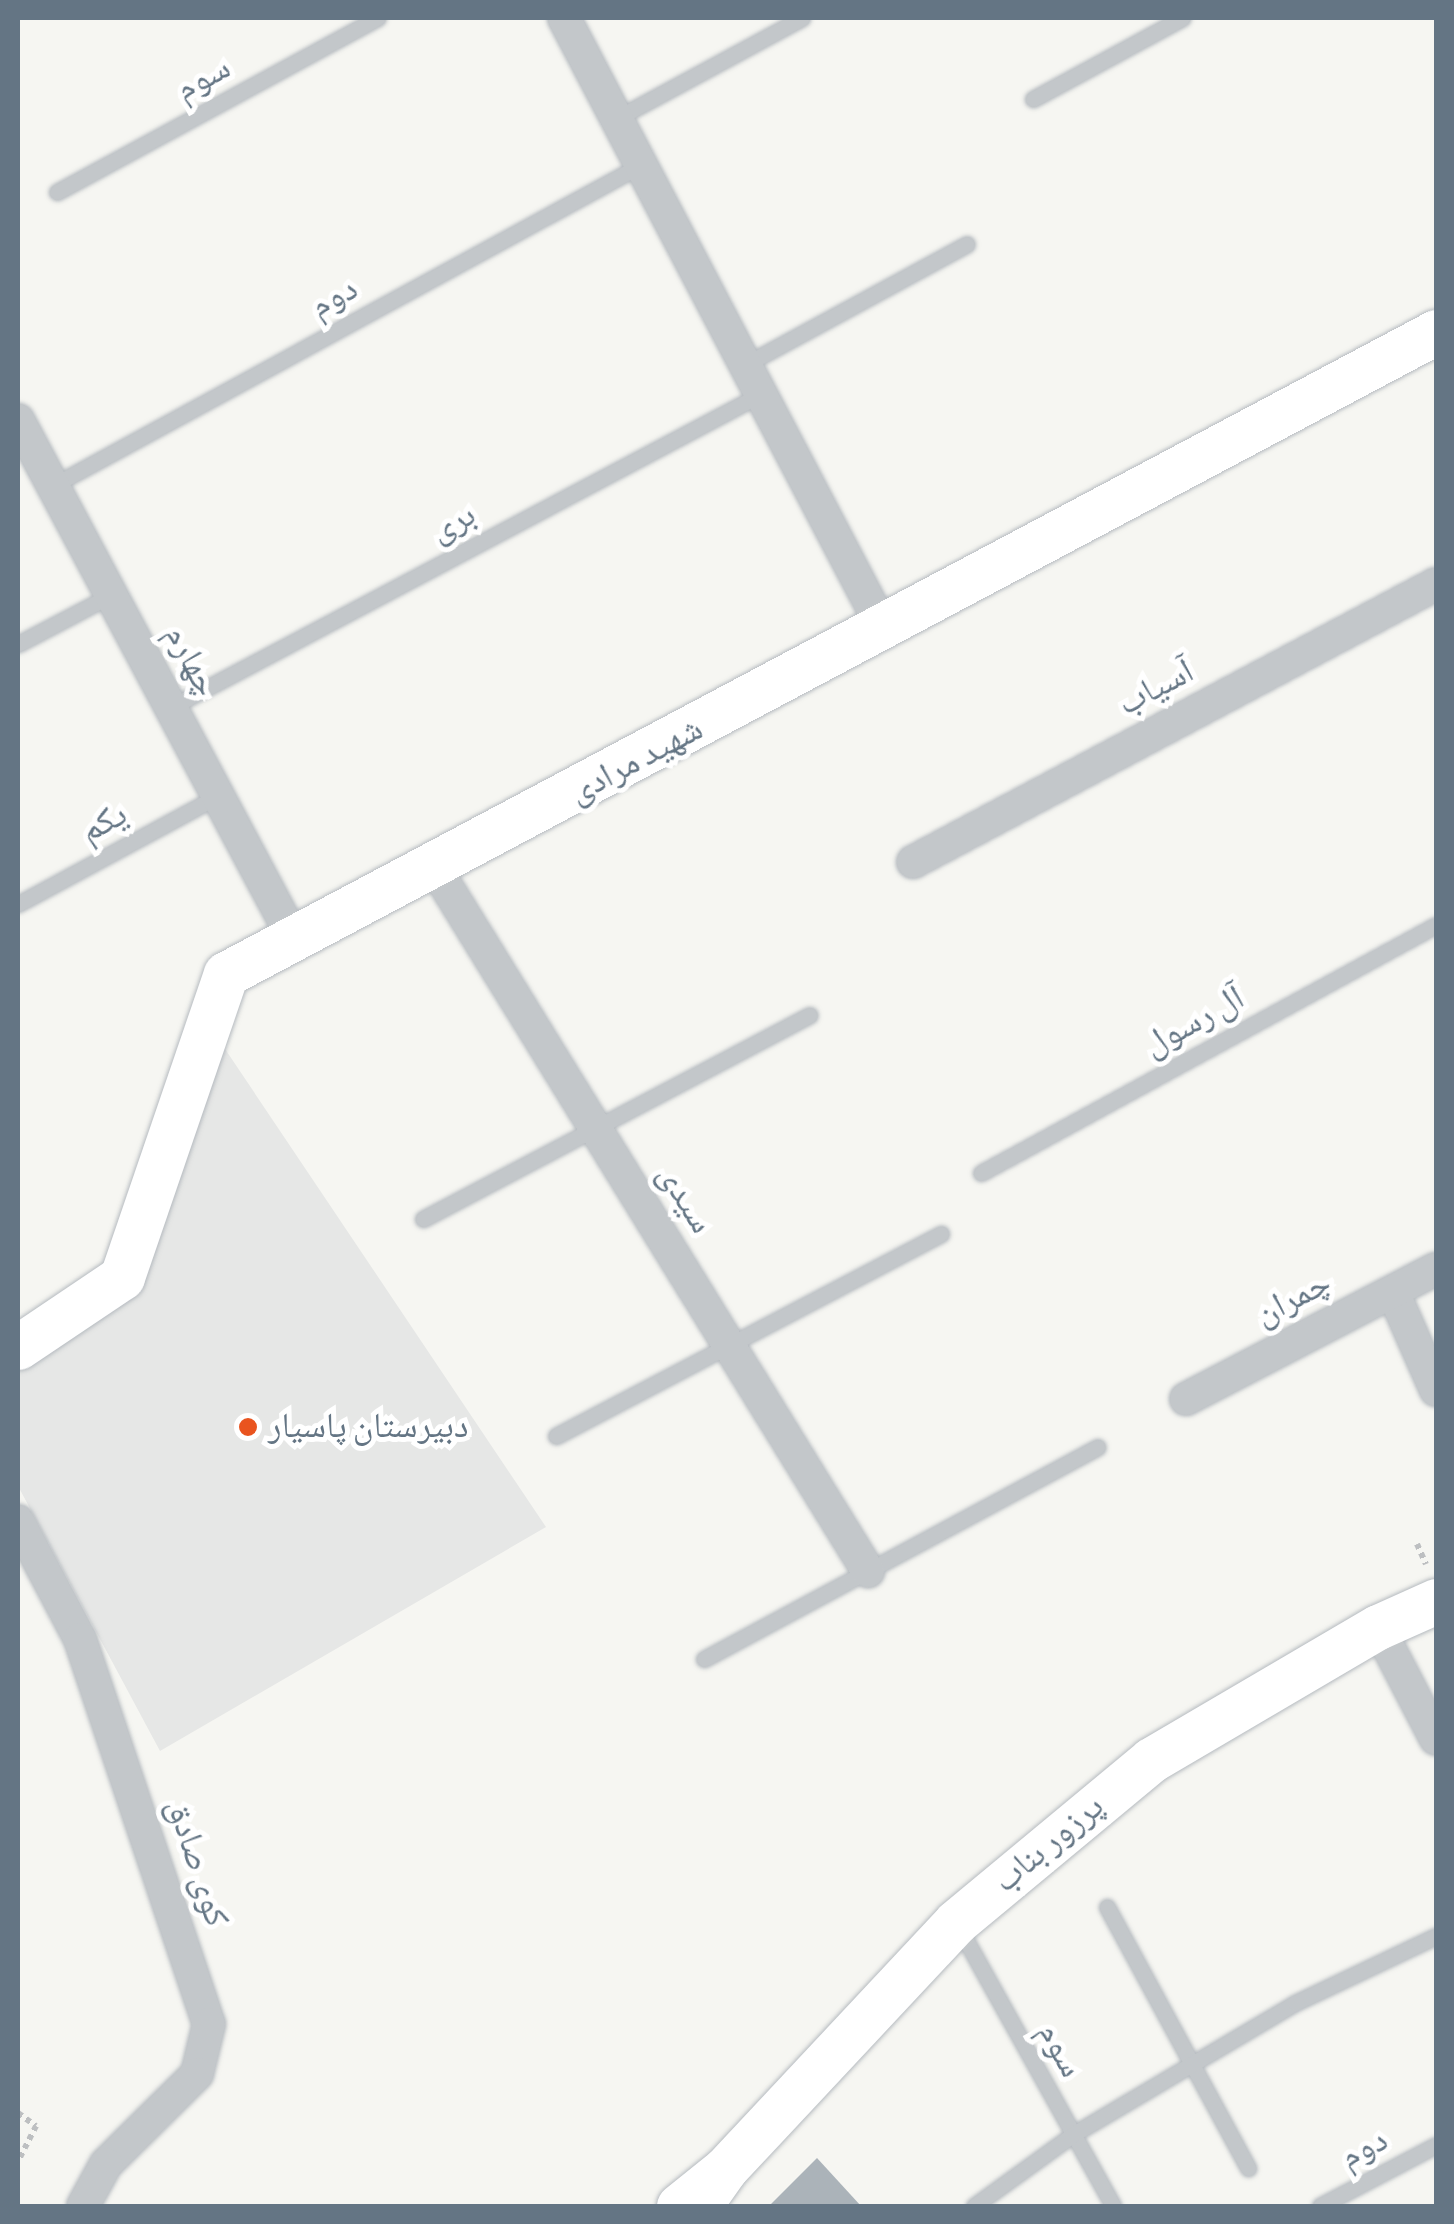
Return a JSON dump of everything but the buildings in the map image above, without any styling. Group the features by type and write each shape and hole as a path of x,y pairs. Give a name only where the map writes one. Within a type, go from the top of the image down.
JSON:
{"street":[{"path":"564,18 645,163 884,628"},
{"name":"شهید مرادی","path":"18,1347 122,1277 226,974 435,868 1436,332"},
{"name":"چهارم","path":"18,420 294,940"},
{"name":"آسیاب","path":"913,862 1436,584"},
{"name":"سیدی","path":"435,868 868,1571"},
{"name":"چمران","path":"1186,1399 1436,1269"},
{"path":"1393,1292 1436,1390"},
{"name":"کوی صادق","path":"18,1521 80,1639 209,2024 197,2074 106,2164 84,2206"},
{"name":"پرزور بناب","path":"725,2168 956,1922 1151,1760 1378,1627 1436,1600"},
{"path":"1378,1627 1436,1738"},
{"path":"678,2206 725,2168"},
{"path":"699,2206 725,2168"}],"lane":[{"name":"سوم","path":"57,192 378,18"},
{"path":"619,117 802,18"},
{"path":"1033,98 1182,18"},
{"name":"دوم","path":"52,486 645,163"},
{"path":"748,363 967,244"},
{"name":"بری","path":"170,707 763,393"},
{"path":"18,644 111,595"},
{"name":"یکم","path":"18,904 218,796"},
{"name":"آل رسول","path":"981,1173 1436,925"},
{"path":"423,1220 810,1015"},
{"path":"556,1436 726,1342 941,1234"},
{"path":"704,1659 1098,1447"},
{"path":"1108,1907 1248,2168"},
{"name":"سوم","path":"956,1922 1114,2206"},
{"path":"974,2206 1072,2135 1295,2003 1436,1936"},
{"name":"دوم","path":"1320,2206 1436,2145"}],"path":[{"path":"18,2113 36,2126 18,2161"}],"shaded area":[{"name":"دبیرستان پاسیار","path":"221,1043 546,1527 160,1751 18,1486 18,1368 138,1286"}],"place":[{"name":"دبیرستان پاسیار","path":"248,1427"}]}
